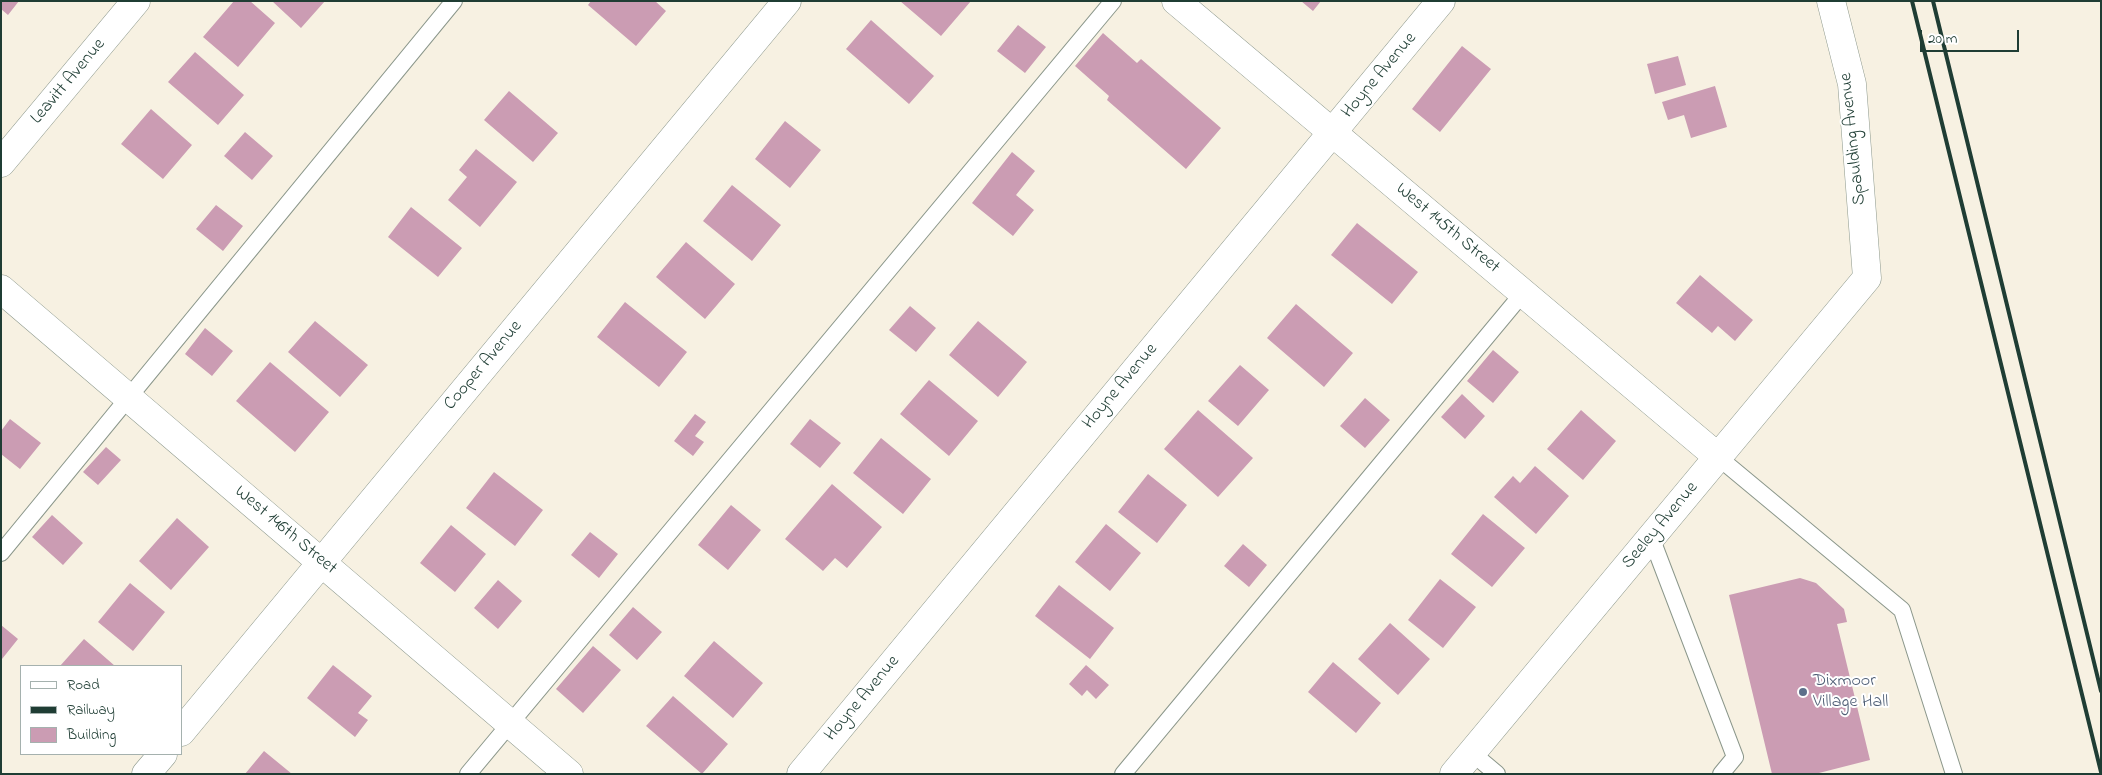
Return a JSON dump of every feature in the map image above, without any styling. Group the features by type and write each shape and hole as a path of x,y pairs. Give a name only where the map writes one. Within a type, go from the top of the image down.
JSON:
{"street":[{"name":"Leavitt Avenue","path":"1,164 136,1"},
{"name":"Cooper Avenue","path":"182,731 787,1"},
{"name":"West 145th Street","path":"1176,1 1718,457"},
{"name":"Hoyne Avenue","path":"801,774 1441,1"},
{"name":"Spaulding Avenue","path":"1831,1 1852,84 1867,278"},
{"name":"Seeley Avenue","path":"1454,774 1867,278"},
{"name":"West 146th Street","path":"1,289 569,774"},
{"path":"146,774 162,755"}],"lane":[{"path":"1,553 454,1"},
{"path":"468,774 1113,1"},
{"path":"1124,774 1523,293"},
{"path":"1718,457 1902,610 1954,774"},
{"path":"1651,537 1735,757 1721,774"},
{"path":"1472,753 1497,774"}],"building":[{"path":"1,1 19,1 8,15 1,9"},
{"path":"234,1 250,1 275,23 238,67 203,37"},
{"path":"272,1 325,1 301,28"},
{"path":"591,1 655,1 666,11 636,46 588,5"},
{"path":"900,1 971,1 941,36"},
{"path":"1301,1 1321,1 1313,11"},
{"path":"871,20 934,76 909,104 846,49"},
{"path":"1018,25 1046,47 1025,73 997,51"},
{"path":"1103,33 1137,63 1141,59 1221,128 1186,169 1107,100 1109,96 1075,66"},
{"path":"1462,46 1491,69 1440,132 1412,109"},
{"path":"195,52 244,95 218,125 168,82"},
{"path":"1678,56 1686,85 1655,94 1647,64"},
{"path":"1715,86 1727,127 1691,138 1684,115 1668,120 1662,102"},
{"path":"509,91 558,133 533,162 484,120"},
{"path":"151,109 192,145 163,179 121,144"},
{"path":"785,121 821,150 790,188 755,159"},
{"path":"245,132 273,156 252,180 224,156"},
{"path":"476,149 517,182 480,227 448,200 467,177 459,170"},
{"path":"1012,152 1035,171 1016,195 1034,210 1013,236 972,203"},
{"path":"732,185 781,225 752,261 703,221"},
{"path":"216,205 243,226 223,251 196,229"},
{"path":"411,207 462,248 438,277 388,237"},
{"path":"1357,223 1418,272 1392,304 1331,255"},
{"path":"686,242 735,284 705,319 656,277"},
{"path":"1700,275 1753,320 1735,341 1718,326 1712,333 1676,303"},
{"path":"625,302 687,352 659,387 597,337"},
{"path":"1296,304 1353,353 1324,387 1267,338"},
{"path":"910,306 936,328 916,352 889,330"},
{"path":"315,321 368,365 340,397 288,352"},
{"path":"978,321 1027,362 998,397 949,355"},
{"path":"205,328 233,351 212,376 185,354"},
{"path":"1493,350 1519,372 1493,403 1467,381"},
{"path":"270,362 329,412 295,452 236,401"},
{"path":"1240,365 1269,390 1238,426 1208,401"},
{"path":"929,380 978,421 949,456 900,414"},
{"path":"1462,394 1485,416 1465,439 1441,417"},
{"path":"1365,398 1390,420 1365,448 1340,426"},
{"path":"1198,410 1253,458 1218,497 1164,449"},
{"path":"1581,410 1616,441 1583,480 1547,449"},
{"path":"695,414 706,422 695,436 704,442 693,456 674,441"},
{"path":"10,419 41,443 20,469 1,454 1,431"},
{"path":"810,419 841,443 820,468 790,444"},
{"path":"881,438 931,479 903,514 853,473"},
{"path":"106,447 121,460 98,485 83,472"},
{"path":"1535,466 1569,496 1536,534 1494,497 1513,476 1520,483"},
{"path":"494,472 543,510 515,546 466,508"},
{"path":"1148,474 1187,505 1157,543 1118,512"},
{"path":"832,484 882,527 847,568 835,558 823,571 785,539"},
{"path":"731,505 761,530 728,570 698,545"},
{"path":"1483,514 1525,548 1492,587 1451,554"},
{"path":"52,515 83,543 63,565 32,537"},
{"path":"177,518 209,547 171,590 139,561"},
{"path":"1106,524 1141,553 1110,591 1075,562"},
{"path":"451,525 486,554 455,592 420,563"},
{"path":"590,532 618,554 599,578 571,555"},
{"path":"1243,544 1267,565 1249,587 1224,566"},
{"name":"Dixmoor Village Hall","path":"1800,578 1816,583 1844,609 1847,622 1837,624 1870,760 1815,774 1772,774 1729,595"},
{"path":"1440,579 1476,607 1443,648 1408,620"},
{"path":"498,580 522,601 498,629 474,608"},
{"path":"130,583 165,612 133,651 98,622"},
{"path":"1059,585 1114,628 1090,659 1035,616"},
{"path":"633,607 662,632 637,660 609,635"},
{"path":"1390,623 1430,659 1398,695 1358,659"},
{"path":"1,625 18,639 2,659 1,658"},
{"path":"84,639 114,665 61,665"},
{"path":"714,641 763,683 733,718 684,676"},
{"path":"593,646 621,670 583,713 556,689"},
{"path":"1333,662 1381,703 1356,733 1308,692"},
{"path":"333,665 372,696 358,713 368,720 355,737 307,698"},
{"path":"1086,665 1109,685 1096,699 1087,690 1082,696 1069,684"},
{"path":"673,696 728,744 702,774 646,726"},
{"path":"264,751 292,774 245,774"}],"railway":[{"path":"1912,1 2101,772"},
{"path":"1933,1 2101,691"}],"place":[{"name":"Dixmoor Village Hall","path":"1803,692"}]}
